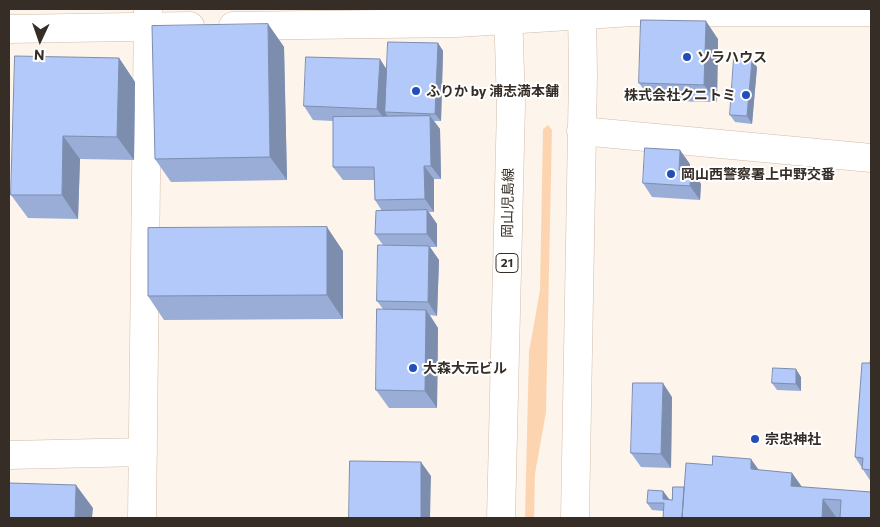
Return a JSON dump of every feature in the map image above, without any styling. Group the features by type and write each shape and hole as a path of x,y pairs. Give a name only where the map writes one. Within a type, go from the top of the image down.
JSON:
{"street":[{"path":"9,29 148,18 457,23 508,14 582,12 871,12"},
{"path":"575,518 583,75 582,12"},
{"name":"岡山児島線","path":"501,518 510,105 508,14"},
{"path":"142,518 148,18"},
{"path":"581,131 871,158"},
{"path":"9,455 143,452"}],"shaded area":[{"path":"548,125 552,130 546,412 535,474 534,518 525,518 529,352 540,290 543,129"}],"building":[{"path":"641,20 706,21 704,85 639,83"},
{"path":"268,24 270,157 155,159 152,26"},
{"path":"388,42 438,43 435,114 385,112"},
{"path":"15,56 119,58 117,137 63,136 62,195 11,195"},
{"path":"306,57 380,59 377,109 304,106"},
{"path":"734,58 752,60 747,116 730,115"},
{"path":"430,116 431,166 424,166 425,199 375,200 374,167 333,167 333,117"},
{"path":"645,148 680,150 679,170 691,170 690,186 643,183"},
{"path":"427,210 427,234 375,234 376,211"},
{"path":"327,227 327,295 148,296 148,228"},
{"path":"378,245 429,246 428,302 377,301"},
{"path":"377,309 426,310 425,391 376,390"},
{"path":"871,353 871,470 862,469 863,458 855,457 862,363 870,363"},
{"path":"773,368 796,369 796,384 772,383"},
{"path":"633,383 663,383 661,454 631,453"},
{"path":"713,456 751,459 751,469 792,473 791,486 871,492 871,518 840,518 841,500 823,499 822,518 682,518 686,463 712,465"},
{"path":"350,461 421,462 421,518 349,518"},
{"path":"9,483 76,485 75,518 9,518"},
{"path":"673,487 684,487 682,518 663,518 664,503 647,503 648,490 663,491 663,499 672,500"}],"place":[{"name":"ソラハウス","path":"687,57"},
{"name":"ふりか by 浦志満本舗","path":"416,91"},
{"name":"株式会社クニトミ","path":"746,95"},
{"name":"岡山西警察署上中野交番","path":"671,174"},
{"name":"大森大元ビル","path":"413,368"},
{"name":"宗忠神社","path":"755,439"}]}
